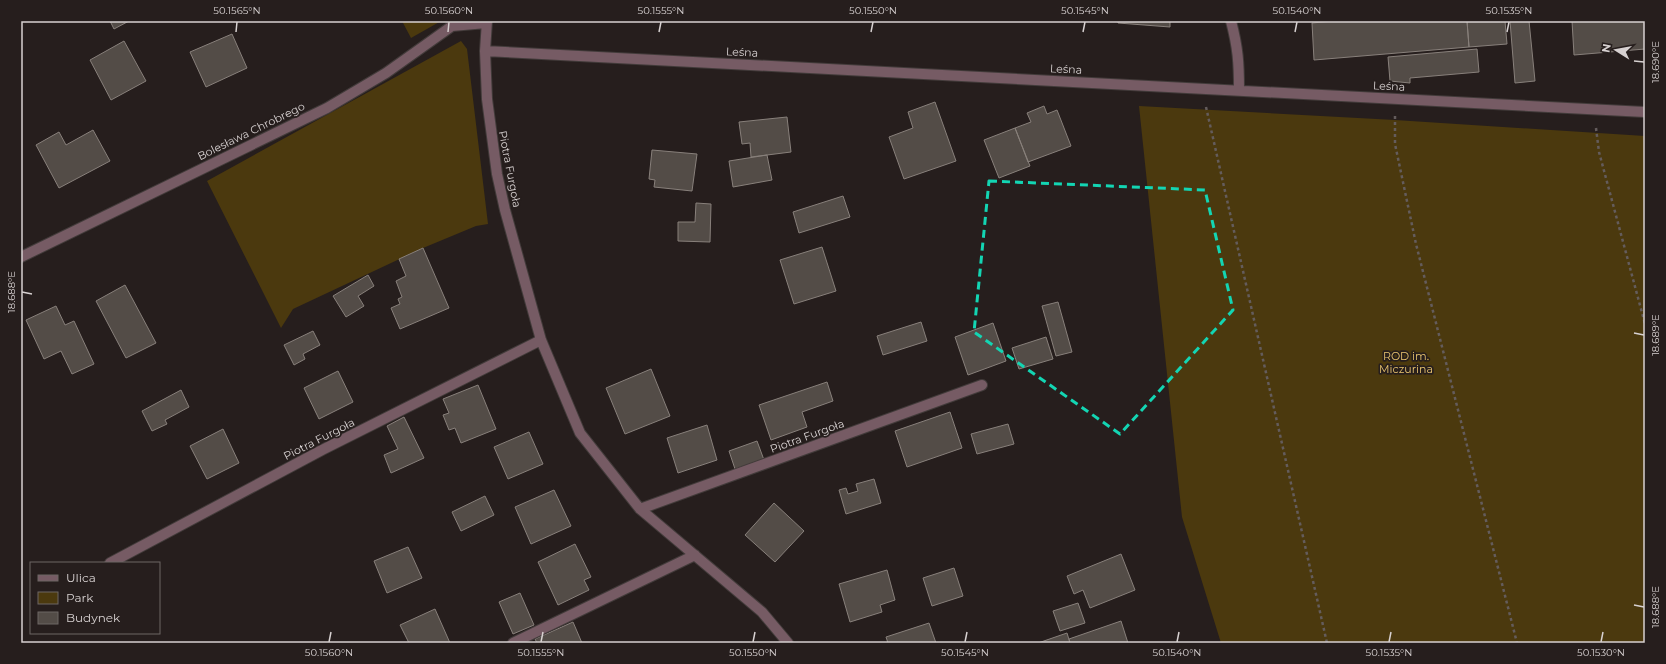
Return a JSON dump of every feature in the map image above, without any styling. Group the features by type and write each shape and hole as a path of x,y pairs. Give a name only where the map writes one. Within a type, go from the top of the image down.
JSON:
{"street":[{"path":"1231,21 1239,59 1239,90"},
{"name":"Piotra Furgoła","path":"486,22 485,51 487,99 497,174 505,210 541,340 580,433 640,509 762,612 788,643"},
{"name":"Bolesława Chrobrego","path":"21,257 327,108 386,73 452,26 486,22"},
{"name":"Leśna","path":"485,51 1645,112"},
{"name":"Piotra Furgoła","path":"112,562 322,450 541,340"},
{"name":"Piotra Furgoła","path":"640,509 982,385"},
{"path":"513,643 695,555"}],"path":[{"path":"1206,89 1206,110 1236,235 1327,643"},
{"path":"1397,99 1395,144 1416,244 1517,643"},
{"path":"1595,109 1599,152 1645,324"}],"highlighted area":[{"path":"989,181 1205,190 1233,310 1120,434 974,332"}],"green space":[{"path":"402,21 441,21 411,38"},
{"path":"461,41 467,49 488,224 476,226 423,248 293,309 281,328 207,181"},
{"name":"ROD im. Miczurina","path":"1139,106 1645,136 1645,643 1221,643 1182,517"}],"building":[{"path":"110,21 129,21 114,29"},
{"path":"1118,21 1170,21 1170,27 1118,23"},
{"path":"1333,21 1467,21 1469,47 1314,60 1312,23"},
{"path":"1467,21 1505,21 1507,44 1469,47"},
{"path":"1510,21 1529,21 1535,81 1515,83"},
{"path":"1572,21 1645,21 1645,49 1574,55"},
{"path":"232,34 247,68 206,87 190,52"},
{"path":"124,41 146,81 111,100 90,60"},
{"path":"1477,49 1479,72 1410,78 1410,83 1390,81 1388,57"},
{"path":"935,102 956,161 904,179 889,137 913,128 908,112"},
{"path":"1044,106 1047,114 1057,110 1071,146 1028,162 1015,128 1031,122 1027,113"},
{"path":"787,117 791,152 751,157 750,143 742,144 739,122"},
{"path":"1015,128 1030,166 999,178 984,140"},
{"path":"93,130 110,161 59,188 36,145 59,132 66,145"},
{"path":"652,150 697,154 692,191 654,187 655,180 649,179"},
{"path":"767,155 772,180 733,187 729,161"},
{"path":"843,196 850,217 799,233 793,212"},
{"path":"696,203 711,204 710,242 678,241 678,222 695,222"},
{"path":"822,247 836,291 794,304 780,260"},
{"path":"423,248 449,308 400,329 391,308 400,304 398,299 402,297 396,281 406,276 399,259"},
{"path":"368,275 374,286 358,296 364,306 346,317 333,296"},
{"path":"125,285 156,343 126,358 96,301"},
{"path":"1058,302 1072,352 1056,356 1042,306"},
{"path":"56,306 65,325 74,321 94,364 72,374 61,351 44,359 26,320"},
{"path":"921,322 927,341 883,355 877,336"},
{"path":"993,323 1006,361 968,375 955,337"},
{"path":"313,331 320,345 303,354 305,359 294,365 284,345"},
{"path":"1046,337 1053,359 1019,369 1012,348"},
{"path":"651,369 670,416 625,434 606,388"},
{"path":"338,371 353,402 319,419 304,388"},
{"path":"827,382 833,401 802,412 807,427 771,440 759,405"},
{"path":"478,385 496,429 461,443 455,428 449,430 443,415 449,413 443,399"},
{"path":"181,390 189,407 165,420 167,424 152,431 142,411"},
{"path":"950,412 962,448 907,467 895,431"},
{"path":"404,417 424,458 391,473 384,455 398,449 387,426"},
{"path":"1008,424 1014,444 977,454 971,434"},
{"path":"707,425 717,460 678,473 667,438"},
{"path":"223,429 239,463 207,479 190,446"},
{"path":"529,432 543,464 508,479 494,447"},
{"path":"757,441 764,460 735,469 729,451"},
{"path":"874,479 881,503 846,514 839,490 846,488 848,494 858,491 856,484"},
{"path":"554,490 571,526 531,544 515,507"},
{"path":"485,496 494,515 461,531 452,512"},
{"path":"774,503 804,531 775,562 745,535"},
{"path":"575,544 591,577 584,580 589,590 558,605 538,562"},
{"path":"408,547 422,578 387,593 374,561"},
{"path":"1121,554 1135,590 1090,608 1083,590 1074,594 1067,576"},
{"path":"954,568 963,596 932,606 923,578"},
{"path":"887,570 895,600 880,605 882,612 850,622 839,584"},
{"path":"520,593 534,625 513,634 499,602"},
{"path":"1078,603 1085,623 1060,631 1053,611"},
{"path":"435,609 450,643 409,643 400,625"},
{"path":"1121,621 1128,643 1070,643 1069,639"},
{"path":"573,622 582,643 537,643 535,639"},
{"path":"929,623 936,643 888,643 886,637"},
{"path":"1067,633 1070,643 1038,643"}]}
